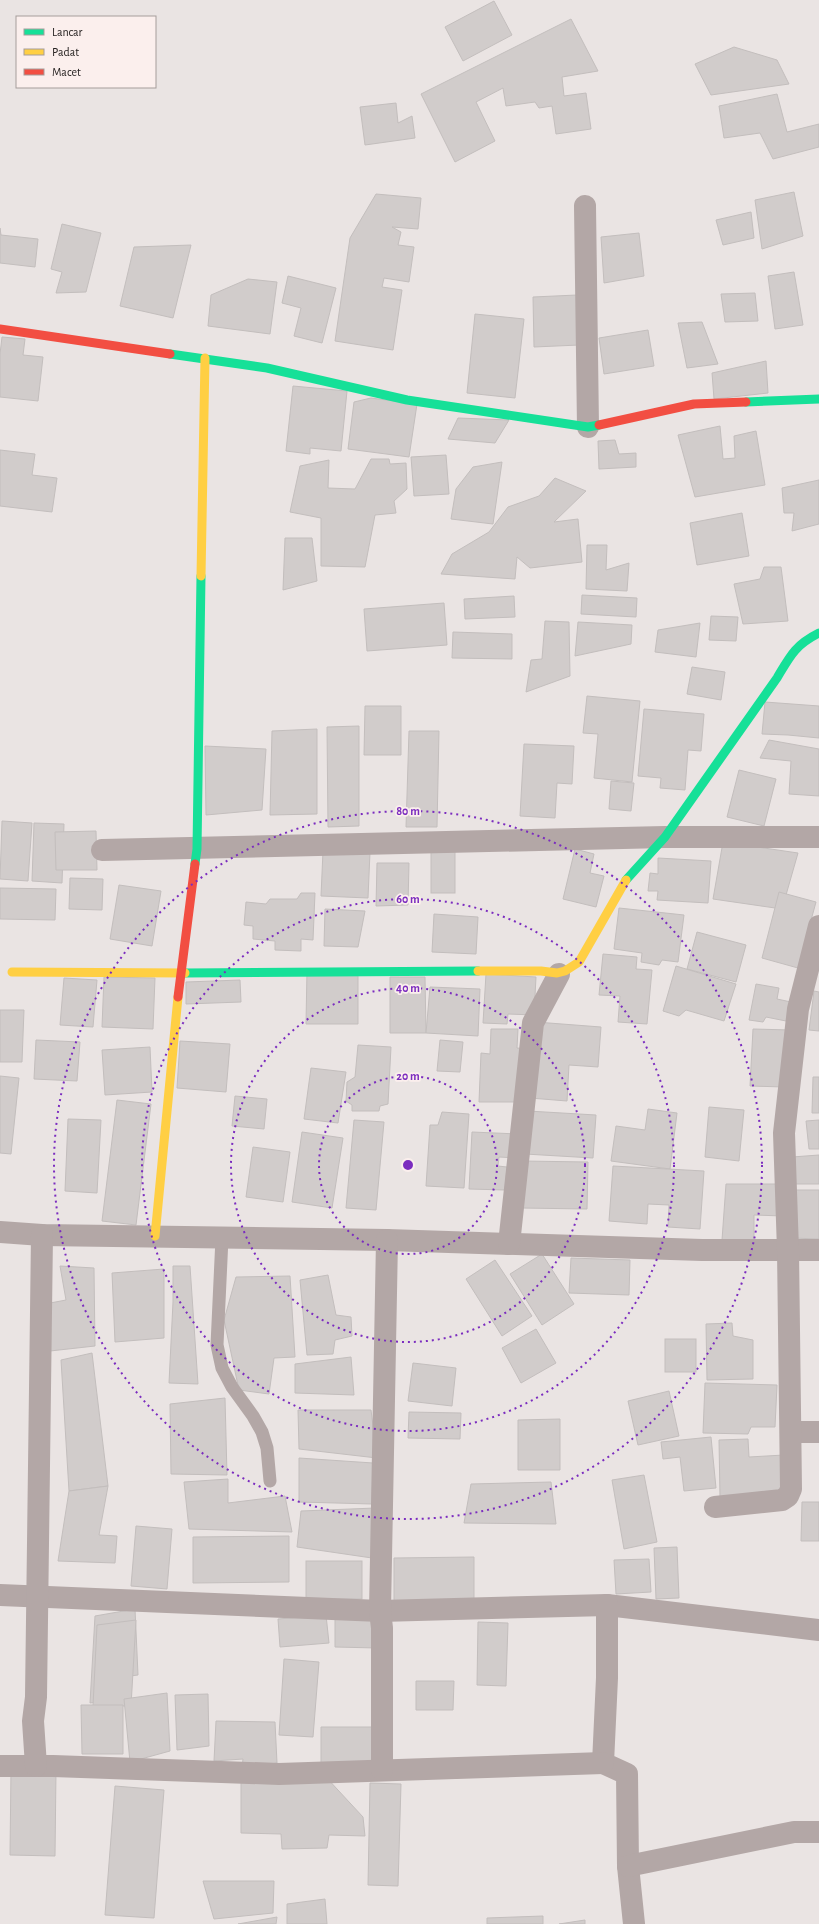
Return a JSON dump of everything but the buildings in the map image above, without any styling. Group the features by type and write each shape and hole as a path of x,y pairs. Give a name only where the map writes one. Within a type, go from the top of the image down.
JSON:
{"street":[{"path":"585,206 588,427"},
{"path":"0,329 267,368 407,400 588,427 694,404 819,399"},
{"path":"155,1236 180,974 197,849 204,358"},
{"path":"12,972 180,974 541,971 559,974 568,970 579,962 624,882 665,837 802,641 819,633"},
{"path":"102,850 665,837 819,837"},
{"path":"715,1507 782,1500 788,1496 791,1489 788,1250 784,1133 798,1009 814,961 819,926"},
{"path":"509,1244 534,1023 559,974"},
{"path":"0,1232 42,1235 387,1240 819,1250"},
{"path":"36,1766 33,1721 36,1697 36,1597 42,1235"},
{"path":"382,1770 382,1628 380,1611 387,1240"},
{"path":"791,1432 819,1432"},
{"path":"0,1595 380,1611 607,1605 819,1630"},
{"path":"603,1763 607,1678 607,1605"},
{"path":"0,1766 279,1774 603,1763 626,1774 628,1866 634,1924"},
{"path":"628,1866 794,1832 819,1832"}],"lane":[{"path":"222,1238 217,1345 222,1368 232,1387 253,1416 262,1432 267,1448 270,1481"}],"traffic: fast":[{"path":"170,354 267,368 407,400 588,427 599,425"},
{"path":"746,402 819,399"},
{"path":"195,864 197,849 201,576"},
{"path":"626,880 665,837 794,652 804,642 819,633"},
{"path":"185,973 478,971"}],"traffic: slow":[{"path":"201,576 205,358"},
{"path":"478,971 541,971 557,973 565,971 579,962 626,880"},
{"path":"12,972 185,973"},
{"path":"155,1236 178,997"}],"traffic: jam":[{"path":"0,329 170,354"},
{"path":"599,425 694,404 746,402"},
{"path":"178,997 195,864"}]}
